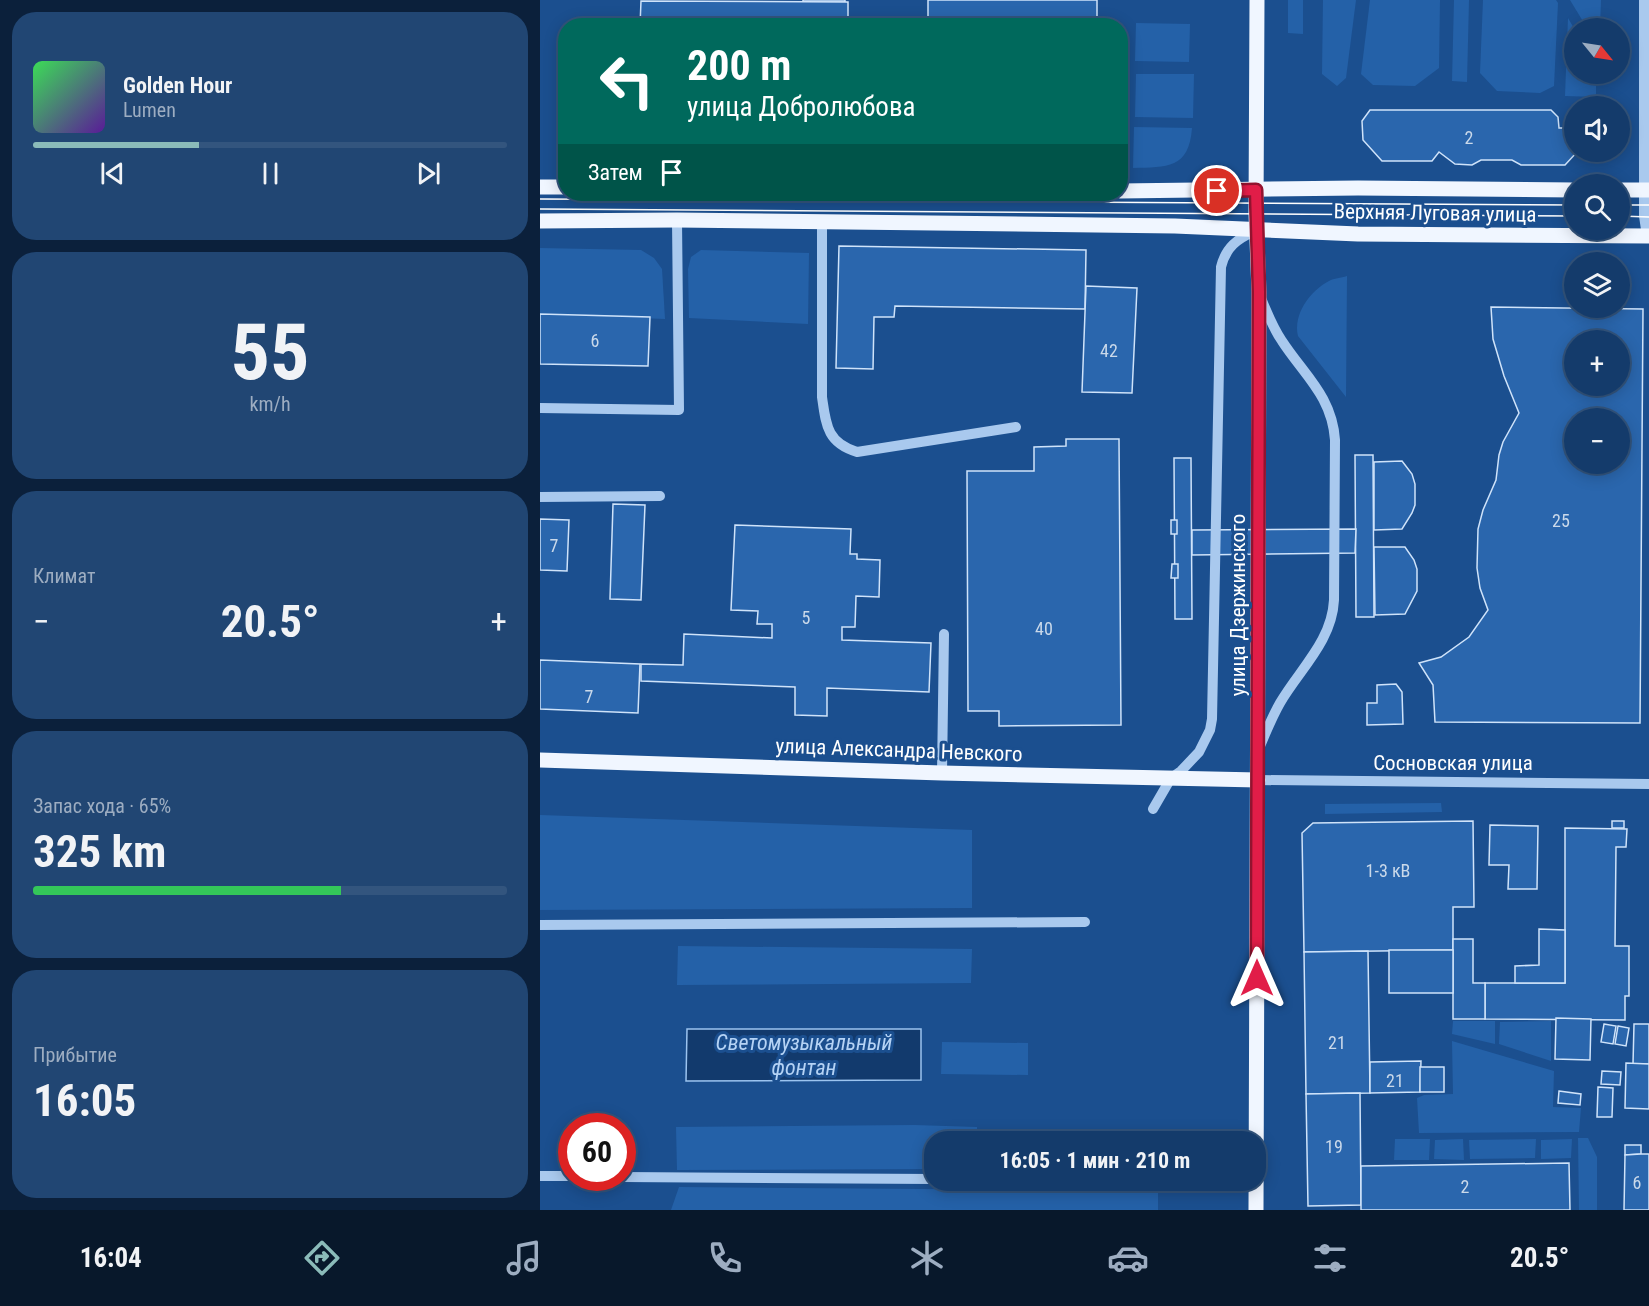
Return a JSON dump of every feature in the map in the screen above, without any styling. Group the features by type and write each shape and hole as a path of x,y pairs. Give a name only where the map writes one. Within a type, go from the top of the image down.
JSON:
{"main road":[{"name":"улица Дзержинского","path":"1256,1210 1259,292 1256,190 1257,0"},
{"path":"540,187 558,187"},
{"name":"Верхняя Луговая улица","path":"1128,191 1358,188 1564,190"},
{"path":"1630,190 1647,190"},
{"name":"Верхняя Луговая улица","path":"540,221 676,220 1176,226 1358,234 1648,236"},
{"name":"улица Александра Невского","path":"540,760 942,773 1258,780"}],"street":[{"path":"1644,0 1647,64 1647,190 1644,216 1648,236"},
{"path":"540,408 679,410 676,220"},
{"path":"822,222 822,397 826,423 833,438 843,448 857,452 1016,427"},
{"path":"1153,809 1171,778 1199,752 1210,730 1212,719 1221,267 1224,255 1232,244 1257,230"},
{"path":"1258,749 1280,704 1325,636 1332,615 1335,451 1333,423 1326,401 1281,340 1259,292"},
{"path":"540,497 660,496"},
{"path":"942,773 944,634"},
{"name":"Сосновская улица","path":"1258,780 1649,784"},
{"path":"540,925 1085,922"},
{"path":"540,1176 558,1176"},
{"path":"636,1177 924,1179"}],"shaded area":[{"path":"1288,0 1303,0 1303,34 1288,33"},
{"path":"1323,0 1356,0 1346,78 1337,86 1322,74"},
{"path":"1370,0 1440,0 1439,68 1415,86 1373,85 1361,74"},
{"path":"1454,0 1469,0 1467,82 1452,81"},
{"path":"1483,0 1556,0 1558,3 1554,86 1540,93 1497,91 1480,73"},
{"path":"1570,0 1601,0 1600,18 1581,18"},
{"path":"1136,23 1190,24 1189,62 1135,61"},
{"path":"1136,74 1194,74 1193,118 1135,117"},
{"path":"1565,84 1596,84 1596,96 1565,96"},
{"path":"1134,127 1192,128 1186,151 1174,163 1166,166 1133,168"},
{"path":"540,248 641,250 654,258 662,269 665,319 540,314"},
{"path":"701,250 809,253 808,324 689,318 688,269 691,257"},
{"path":"1347,276 1346,397 1298,336 1297,328 1304,304 1315,291 1331,280"},
{"path":"1441,803 1442,812 1325,814 1325,804"},
{"path":"540,815 972,830 972,908 540,910"},
{"path":"678,946 972,949 971,983 677,985"},
{"path":"1453,1021 1495,1021 1495,1044 1452,1034"},
{"path":"1551,1021 1551,1061 1499,1044 1500,1022"},
{"path":"1452,1041 1554,1071 1553,1107 1581,1108 1579,1132 1419,1133 1417,1098 1424,1095 1453,1094"},
{"path":"942,1042 1028,1043 1028,1075 941,1074"},
{"path":"914,1125 977,1127 977,1131 924,1131 924,1169 677,1170 676,1127"},
{"path":"1578,1138 1588,1138 1597,1157 1597,1210 1579,1210"},
{"path":"1395,1139 1430,1139 1429,1160 1394,1160"},
{"path":"1463,1139 1464,1160 1434,1159 1435,1140"},
{"path":"1536,1139 1535,1158 1470,1159 1469,1140"},
{"path":"1572,1139 1571,1158 1541,1159 1541,1140"},
{"path":"679,1187 924,1189 924,1191 1158,1191 1158,1210 671,1210"}],"water":[{"name":"Светомузыкальный фонтан","path":"687,1029 921,1029 921,1080 686,1081"}],"building":[{"path":"803,0 845,0 845,2 803,2"},
{"path":"928,0 1097,0 1097,18 928,18"},
{"path":"641,1 848,2 848,18 640,18"},
{"path":"1370,110 1551,110 1558,117 1559,128 1564,128 1564,162 1568,162 1565,165 1521,165 1512,160 1481,160 1472,165 1455,164 1439,152 1432,161 1382,161 1363,140 1362,121"},
{"path":"839,246 1086,250 1085,309 895,306 894,317 874,317 873,369 836,368"},
{"path":"1086,286 1137,288 1132,393 1082,392"},
{"path":"1491,307 1564,308 1564,318 1630,318 1630,309 1643,309 1640,723 1435,722 1433,685 1419,663 1441,657 1469,637 1488,610 1480,588 1477,568 1478,529 1483,510 1496,480 1503,442 1519,413 1504,376 1493,339"},
{"path":"540,314 650,317 648,366 540,364"},
{"path":"1066,439 1119,439 1121,725 999,726 999,711 968,711 967,471 1034,471 1034,447 1066,446"},
{"path":"1355,455 1373,455 1374,617 1356,617"},
{"path":"1174,458 1191,458 1192,619 1175,619"},
{"path":"1402,461 1412,474 1415,484 1415,505 1412,513 1402,529 1374,530 1374,462"},
{"path":"613,504 645,505 641,600 610,599"},
{"path":"540,519 569,520 567,571 540,570"},
{"path":"1171,520 1177,520 1177,534 1171,534"},
{"path":"735,525 851,529 850,554 857,554 857,559 880,560 879,597 856,596 855,627 842,627 842,640 931,643 929,692 827,688 827,716 795,715 795,687 641,681 641,664 683,665 684,634 772,638 772,624 757,624 758,611 731,610"},
{"path":"1356,529 1355,553 1192,555 1192,530"},
{"path":"1374,547 1405,547 1414,560 1417,569 1417,591 1405,614 1375,615"},
{"path":"1172,564 1178,564 1178,578 1171,578"},
{"path":"540,660 640,664 638,713 540,709"},
{"path":"1396,684 1402,692 1403,724 1367,725 1367,703 1377,703 1377,685"},
{"path":"1473,821 1474,907 1453,907 1453,950 1304,952 1302,833 1313,823"},
{"path":"1612,821 1624,821 1624,828 1612,828"},
{"path":"1490,825 1538,826 1537,889 1508,889 1509,865 1489,865"},
{"path":"1565,828 1627,829 1626,847 1616,847 1615,946 1629,946 1629,996 1625,996 1625,1020 1485,1019 1485,983 1565,983"},
{"path":"1539,929 1565,930 1565,983 1515,983 1515,966 1539,965"},
{"path":"1453,939 1473,939 1473,983 1485,983 1485,1019 1453,1019"},
{"path":"1389,950 1453,950 1453,993 1389,993"},
{"path":"1368,951 1370,1093 1306,1094 1304,952"},
{"path":"1556,1018 1591,1019 1590,1060 1555,1059"},
{"path":"1604,1024 1616,1026 1613,1044 1601,1042"},
{"path":"1634,1024 1649,1024 1649,1064 1633,1064"},
{"path":"1618,1026 1629,1028 1626,1046 1615,1044"},
{"path":"1421,1061 1420,1092 1370,1093 1370,1062"},
{"path":"1626,1063 1649,1064 1649,1109 1625,1108"},
{"path":"1420,1067 1444,1067 1444,1092 1420,1092"},
{"path":"1602,1071 1621,1072 1620,1085 1601,1084"},
{"path":"1598,1087 1613,1088 1612,1117 1597,1117"},
{"path":"1559,1091 1581,1094 1580,1105 1558,1103"},
{"path":"1360,1093 1361,1205 1308,1206 1306,1094"},
{"path":"1625,1145 1641,1145 1641,1154 1625,1155"},
{"path":"1649,1154 1649,1210 1624,1210 1625,1155"},
{"path":"1569,1163 1570,1210 1361,1210 1361,1166"}],"tram line":[{"path":"540,199 558,199"},
{"path":"885,201 1564,205"},
{"path":"1630,205 1649,205"},
{"path":"540,209 1564,216"},
{"path":"1630,216 1649,217"}],"route":[{"path":"1217,191 1256,190 1259,292 1257,978"}]}
